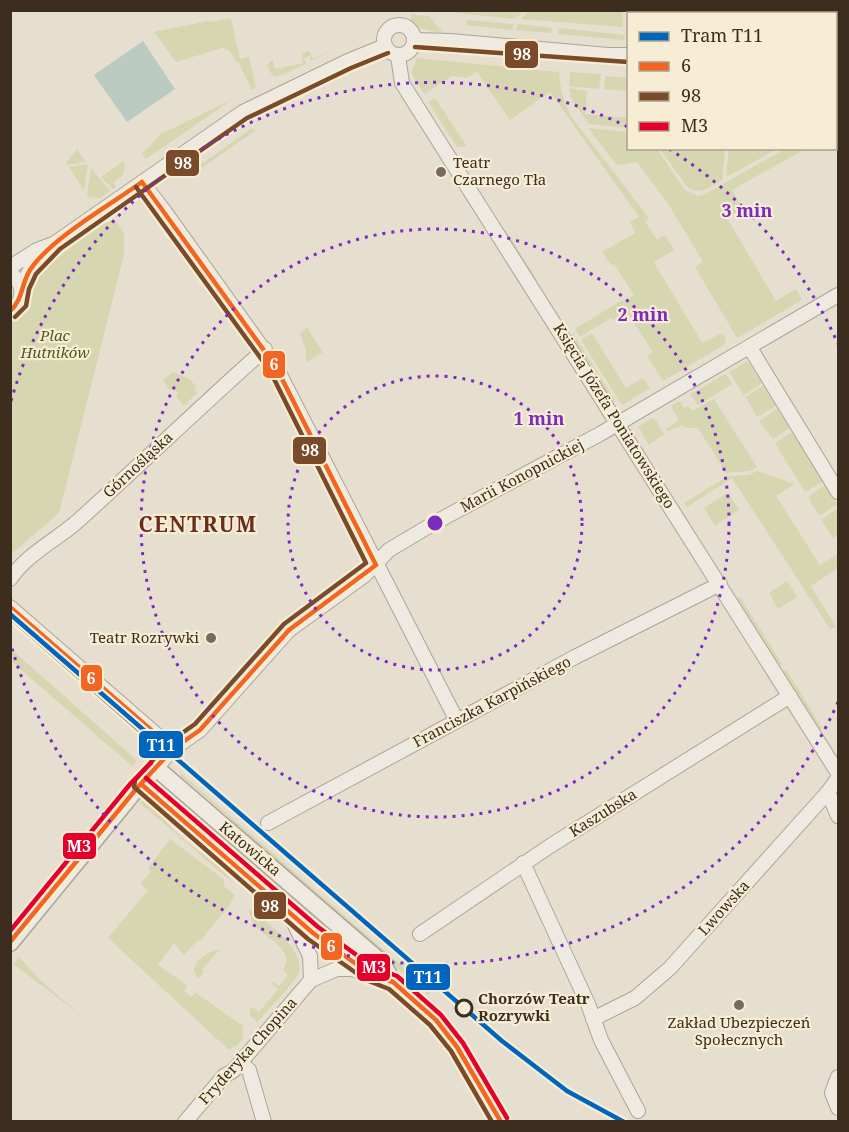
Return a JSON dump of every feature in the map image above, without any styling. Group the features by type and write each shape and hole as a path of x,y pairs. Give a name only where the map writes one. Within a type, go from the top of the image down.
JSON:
{"street":[{"path":"400,25 404,10"},
{"path":"400,25 410,30 415,40 411,50 403,56 398,56 392,54 383,40 389,29 400,25"},
{"path":"415,40 627,55"},
{"path":"10,267 37,250 55,243 243,112 348,61 385,46"},
{"name":"Księcia Józefa Poniatowskiego","path":"398,56 402,83 838,773"},
{"path":"142,182 276,367 457,721"},
{"path":"10,311 19,303 22,287 30,270 55,243"},
{"path":"10,273 16,277 22,287"},
{"name":"Marii Konopnickiej","path":"156,768 173,749 200,730 289,630 376,565 389,550 436,522 618,424 838,295"},
{"path":"750,348 838,492"},
{"name":"Górnośląska","path":"10,579 18,568 42,547 77,522 265,349"},
{"name":"Franciszka Karpińskiego","path":"268,823 575,657 720,584"},
{"path":"10,607 173,749"},
{"name":"Kaszubska","path":"420,934 523,863 790,696"},
{"path":"10,943 156,768"},
{"name":"Katowicka","path":"156,768 382,963 393,982 436,1020 448,1036 501,1122"},
{"name":"Lwowska","path":"593,1019 635,998 670,968 838,778"},
{"name":"Katowicka","path":"141,784 330,946 370,974 393,982"},
{"path":"828,792 838,816"},
{"path":"523,863 601,1040 638,1111"},
{"path":"288,912 310,956 311,980 337,969 358,970 370,974"},
{"name":"Fryderyka Chopina","path":"185,1122 224,1076 233,1071 311,980"},
{"path":"240,1063 249,1070 264,1122"},
{"path":"838,1077 832,1093 838,1108"}],"green space":[{"path":"440,10 524,11 515,19"},
{"path":"529,11 622,11 623,27 521,19"},
{"path":"412,13 429,16 443,33 417,28 411,21"},
{"path":"231,18 240,59 249,57 256,88 252,90 238,61 236,62 230,51 222,48 176,62 154,32 208,21"},
{"path":"467,20 513,24 513,30 466,25"},
{"path":"517,24 552,28 551,33 516,30"},
{"path":"559,28 625,35 624,40 558,34"},
{"path":"334,49 312,61 309,56 304,58 306,64 277,77 272,75 267,65 273,59 275,69 303,63 302,53 309,51 313,59"},
{"path":"417,58 559,72 563,96 573,119 649,218 645,221 657,240 665,235 674,250 654,262 702,343 722,333 726,339 724,345 663,381 647,356 653,352 623,306 616,310 619,316 613,320 611,318 580,337 575,329 634,295 614,264 611,265 602,252 635,233 630,222 639,217 550,92 510,120 477,72 466,78 452,76 424,94 411,72"},
{"path":"570,72 601,74 599,89 569,86"},
{"path":"605,76 627,78 627,91 604,89"},
{"path":"569,88 587,91 585,114 627,118 627,128 589,124 572,100"},
{"path":"435,98 466,145 463,147 457,147 428,102"},
{"path":"233,99 146,159 142,154 161,134"},
{"path":"252,128 255,131 187,178 186,175"},
{"path":"588,128 627,132 627,150 658,150 685,190 698,196 783,150 803,150 732,190 742,209 727,218 776,301 796,289 802,300 737,338 695,267 703,262 669,205 637,162 619,165"},
{"path":"77,149 86,162 67,165 66,163"},
{"path":"661,150 725,150 722,180 697,191 688,188"},
{"path":"729,150 775,150 728,176 726,175"},
{"path":"123,161 125,166 123,175 113,182 116,187 113,189 101,177"},
{"path":"87,164 88,166 84,190 69,167"},
{"path":"91,168 110,191 100,198 90,199 87,194"},
{"name":"Plac Hutników","path":"116,221 124,233 124,255 59,513 11,554 11,325 29,307 39,272 102,223"},
{"path":"505,229 538,281 535,282 502,230"},
{"path":"307,328 323,352 306,363 306,351 300,333"},
{"path":"573,333 615,400 612,402 570,336"},
{"path":"592,333 626,388 643,378 650,388 622,405 581,340"},
{"path":"746,362 762,383 744,395 729,372"},
{"path":"173,372 188,378 196,386 194,388 197,393 184,406 176,397 178,393 173,389 170,391 163,380"},
{"path":"726,374 732,384 698,405 690,394"},
{"path":"763,386 776,406 757,417 746,397"},
{"path":"714,399 757,467 750,471 726,473 698,428 688,428 682,425 668,431 666,429 679,420 671,406 680,401 684,408 688,406 692,411"},
{"path":"777,409 790,428 773,439 759,421"},
{"path":"652,418 664,434 649,445 638,427"},
{"path":"792,432 824,481 805,492 775,443"},
{"path":"757,471 795,484 776,496 820,565 838,554 838,568 811,586 836,627 830,629 732,478 687,507 684,503 728,476 749,475"},
{"path":"825,485 838,504 819,516 808,497"},
{"path":"728,493 739,510 715,526 704,508"},
{"path":"838,508 838,535 833,538 821,520"},
{"path":"787,581 797,597 778,609 769,593"},
{"path":"740,597 782,664 778,666 736,599"},
{"path":"11,649 132,756 136,761 133,767 11,661"},
{"path":"786,669 822,728 818,730 782,672"},
{"path":"181,773 431,991 428,995 238,829 232,820 180,775"},
{"path":"164,792 224,843 294,896 377,970 324,933"},
{"path":"144,801 156,808 178,834 219,867 233,883 139,802"},
{"path":"170,839 223,879 225,887 235,895 229,906 200,941 198,940 184,955 174,943 158,965 188,986 184,991 191,997 196,993 243,1026 242,1040 236,1047 229,1050 108,938 148,890 140,884 151,871 148,868"},
{"path":"249,909 282,936 296,954 299,963 297,977 257,1022 250,1016 250,1009 252,1007 259,1012 278,989 271,983 279,986 288,975 283,970 286,955 253,923"},
{"path":"219,949 221,952 218,951 202,970 204,972 197,978 194,971 199,959"},
{"path":"19,957 41,981 81,1015 13,964"}],"shaded area":[{"path":"143,41 175,89 127,122 94,75"}],"tram line":[{"name":"T11","path":"10,614 502,1041 567,1091 624,1122"}],"transit line":[{"name":"98","path":"415,47 627,62"},
{"name":"98","path":"15,317 26,306 29,289 36,274 60,249 247,118 351,68 388,53"},
{"name":"6","path":"142,182 276,367 376,565"},
{"name":"6","path":"10,311 20,297 30,270 52,246 142,182"},
{"name":"98","path":"136,187 270,371 366,563 284,624 195,724 168,743 135,780 134,787 308,939 366,980 389,989 430,1025 451,1051 492,1122"},
{"name":"6","path":"10,942 137,788 173,749 200,730 289,630 376,565"},
{"name":"6","path":"10,607 173,749"},
{"name":"98","path":"10,617 168,755"},
{"name":"M3","path":"10,931 131,783 151,763"},
{"name":"M3","path":"146,778 318,927 373,967 397,976 441,1015 463,1043 507,1118"},
{"name":"6","path":"141,784 313,933 370,974 393,982 436,1020 457,1047 501,1122"}],"place":[{"name":"Teatr Czarnego Tła","path":"441,172"},
{"name":"Teatr Rozrywki","path":"211,638"},
{"name":"Zakład Ubezpieczeń Społecznych","path":"739,1005"},
{"name":"Chorzów Teatr Rozrywki","path":"464,1008"}],"district":[{"name":"CENTRUM","path":"198,525"}]}
